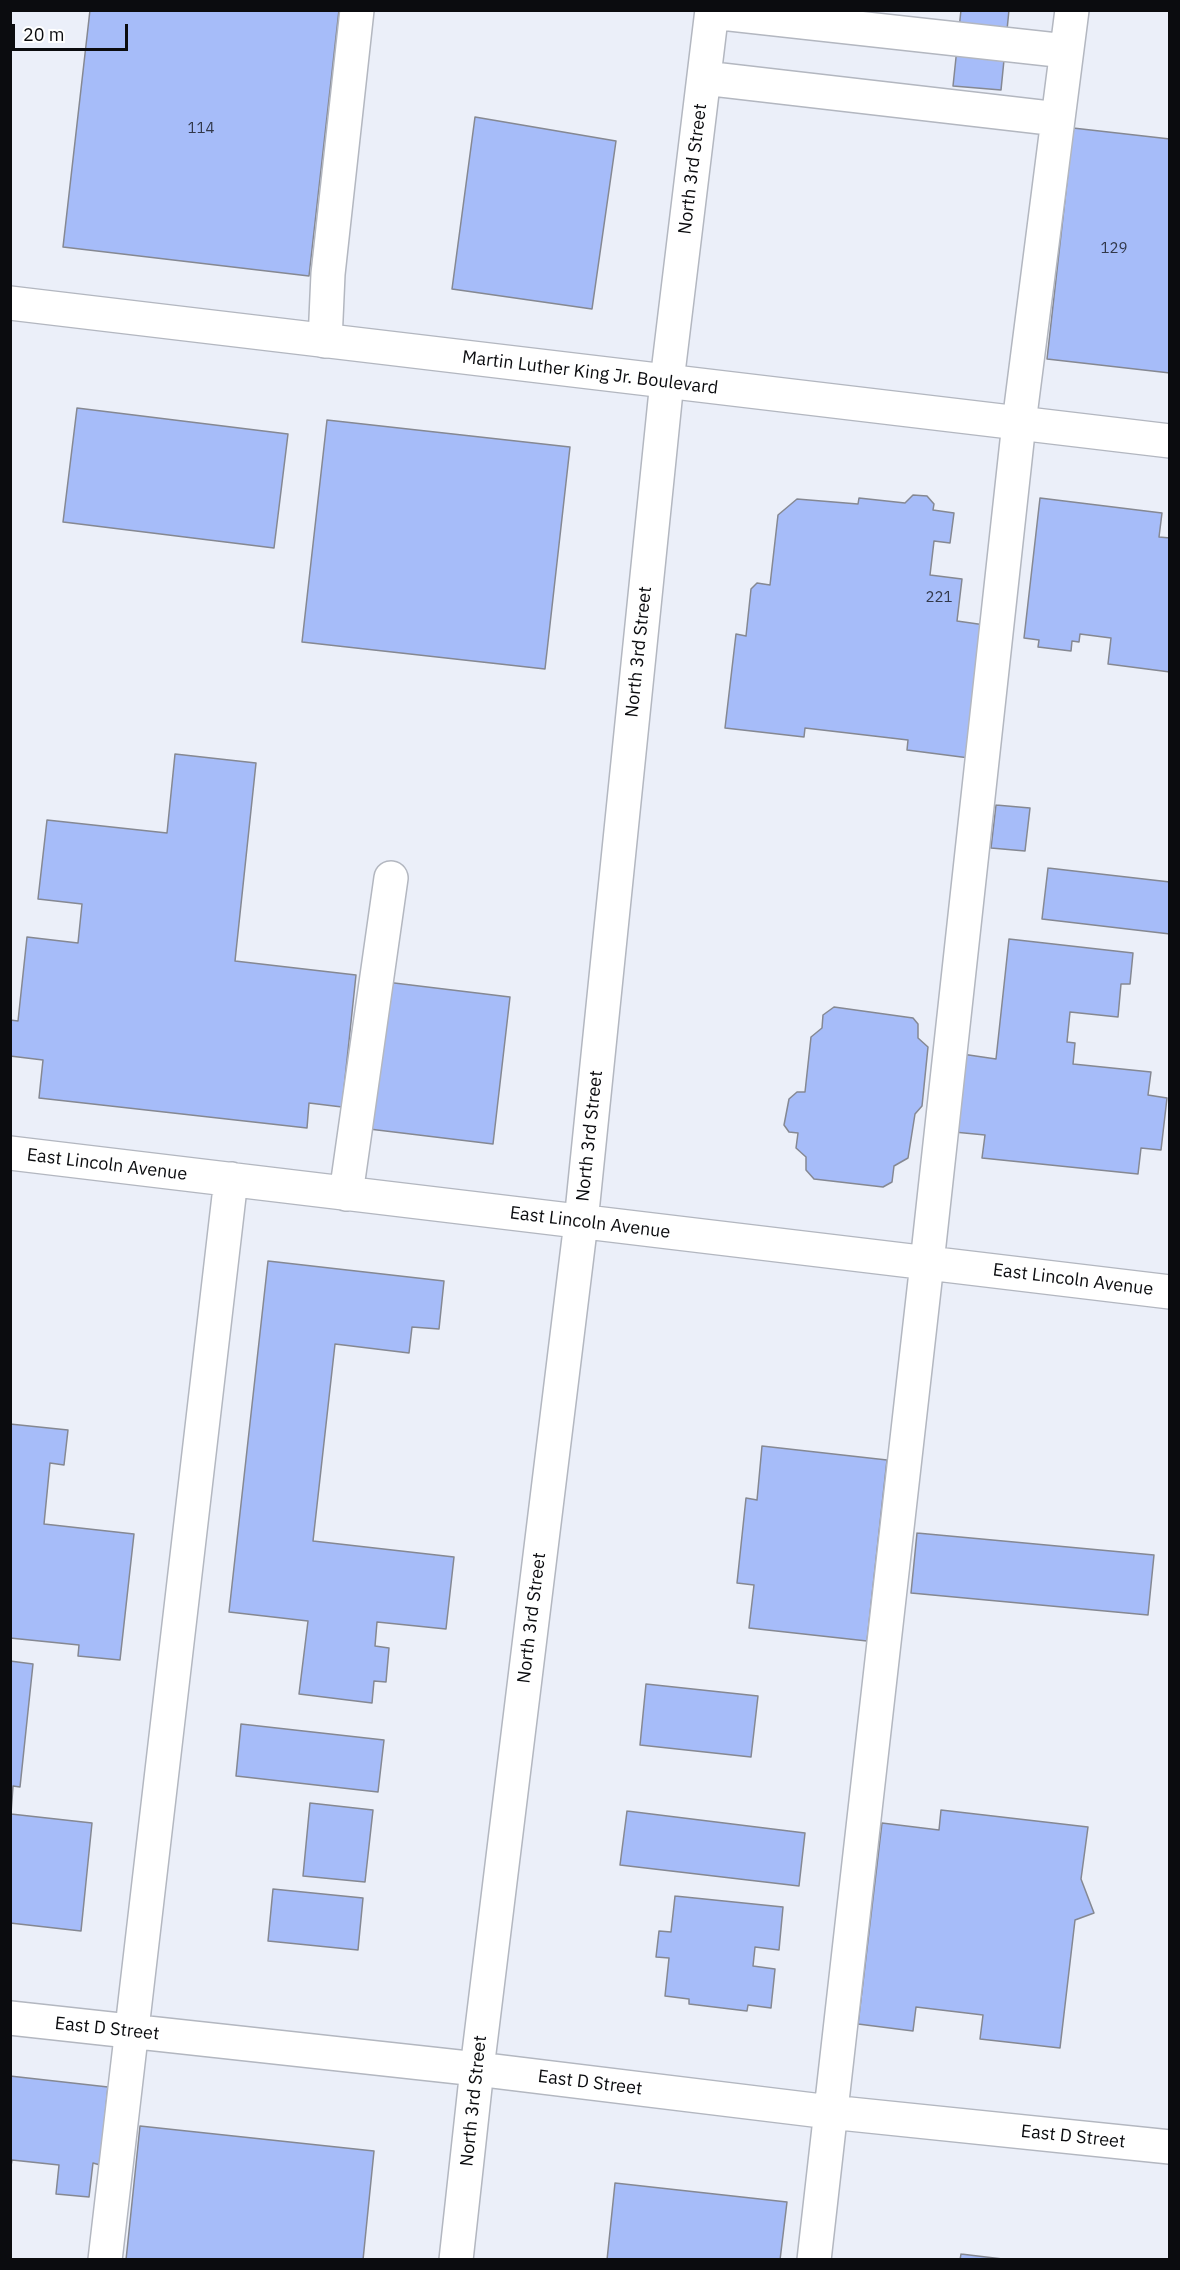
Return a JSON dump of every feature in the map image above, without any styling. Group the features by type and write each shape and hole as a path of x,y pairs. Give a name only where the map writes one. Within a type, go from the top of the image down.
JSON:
{"street":[{"path":"325,341 328,274 357,10"},
{"path":"814,2259 1019,423 1072,10"},
{"path":"712,11 1066,51"},
{"name":"North 3rd Street","path":"456,2259 477,2069 581,1222 667,381 712,11"},
{"path":"704,78 1058,119"},
{"name":"Martin Luther King Jr. Boulevard","path":"10,303 1170,441"},
{"path":"346,1194 391,878"},
{"name":"East Lincoln Avenue","path":"10,1153 1170,1292"},
{"path":"105,2259 231,1179"},
{"name":"East D Street","path":"10,2018 477,2069 830,2112 1170,2147"}],"building":[{"path":"90,10 339,10 309,276 63,247"},
{"path":"961,10 1009,10 1001,90 953,86"},
{"path":"475,117 616,141 592,309 452,289"},
{"path":"1073,128 1170,139 1170,373 1047,359"},
{"path":"77,408 288,434 274,548 63,522"},
{"path":"327,420 570,447 545,669 302,642"},
{"path":"913,495 927,496 934,504 933,510 954,513 950,543 934,541 930,575 962,579 957,621 992,626 977,759 907,750 908,740 805,728 804,737 725,728 736,634 746,636 751,589 757,583 770,585 778,515 797,499 858,504 859,498 905,503"},
{"path":"1040,498 1162,513 1159,537 1170,538 1170,672 1108,664 1111,638 1080,634 1079,642 1072,641 1071,651 1038,647 1039,640 1024,638"},
{"path":"175,754 256,763 235,961 356,975 342,1107 309,1103 307,1128 39,1098 43,1060 10,1056 10,1020 18,1021 27,937 78,943 82,904 38,899 47,820 167,833"},
{"path":"996,805 1030,808 1025,851 991,848"},
{"path":"1048,868 1170,882 1170,934 1042,919"},
{"path":"1009,939 1133,953 1130,984 1121,984 1118,1017 1070,1012 1067,1042 1075,1043 1073,1064 1151,1072 1148,1095 1167,1098 1161,1150 1141,1148 1138,1174 982,1158 985,1135 954,1132 962,1054 996,1059"},
{"path":"386,982 510,997 493,1144 369,1129"},
{"path":"834,1007 913,1018 918,1024 918,1038 928,1047 922,1106 915,1114 908,1158 894,1166 892,1182 883,1187 814,1179 806,1170 806,1157 796,1148 798,1133 789,1132 784,1125 789,1099 797,1092 805,1092 811,1037 822,1028 823,1015"},
{"path":"268,1261 444,1281 439,1329 412,1327 409,1353 335,1344 313,1541 454,1557 446,1629 377,1622 375,1646 389,1648 386,1682 374,1681 372,1703 299,1694 308,1621 229,1612"},
{"path":"10,1424 68,1430 64,1465 50,1463 44,1524 134,1534 120,1660 78,1656 79,1645 10,1638"},
{"path":"762,1446 887,1460 867,1641 749,1628 754,1585 737,1583 746,1498 757,1500"},
{"path":"917,1533 1154,1555 1148,1615 911,1593"},
{"path":"10,1661 33,1664 20,1787 13,1786 11,1814 92,1823 81,1931 10,1923"},
{"path":"646,1684 758,1696 751,1757 640,1745"},
{"path":"241,1724 384,1740 378,1792 236,1776"},
{"path":"310,1803 373,1810 365,1882 303,1876"},
{"path":"941,1810 1088,1827 1081,1879 1094,1913 1075,1920 1060,2048 980,2039 983,2015 916,2007 913,2031 858,2024 882,1823 939,1830"},
{"path":"627,1811 805,1833 799,1886 620,1865"},
{"path":"273,1889 363,1898 358,1950 268,1941"},
{"path":"675,1896 783,1907 779,1950 755,1947 753,1966 775,1969 771,2008 748,2005 747,2011 689,2004 689,1999 665,1996 669,1958 656,1957 659,1931 671,1932"},
{"path":"10,2076 108,2087 100,2165 93,2163 89,2197 56,2194 59,2165 12,2160 10,2172"},
{"path":"140,2126 374,2151 363,2260 126,2260"},
{"path":"615,2183 787,2202 780,2260 607,2260"},
{"path":"961,2254 1011,2260 960,2260"}]}
